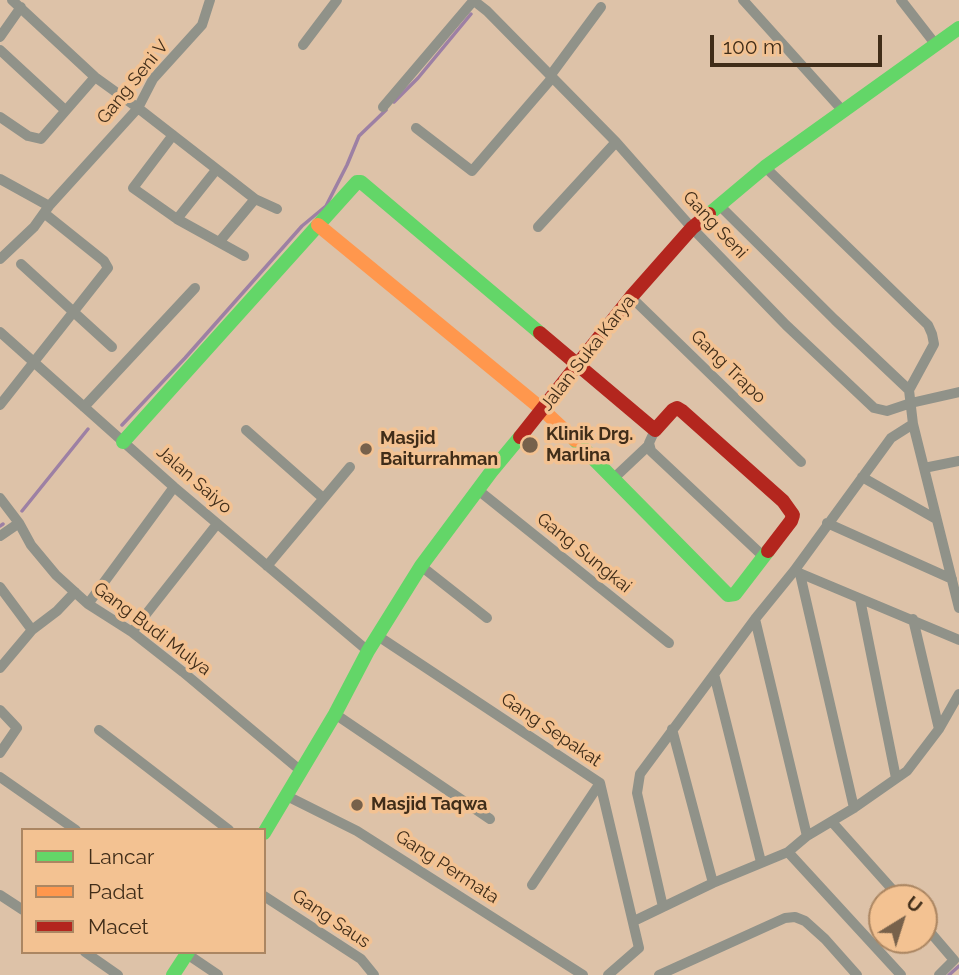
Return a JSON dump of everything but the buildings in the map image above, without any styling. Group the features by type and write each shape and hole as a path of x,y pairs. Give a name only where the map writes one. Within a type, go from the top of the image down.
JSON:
{"street":[{"name":"Gang Seni V","path":"0,259 34,227 138,108 153,79 202,25 209,0"},
{"path":"303,45 337,0"},
{"path":"383,107 473,0"},
{"name":"Gang Seni","path":"473,0 616,142 692,228 786,325 874,408 887,411 959,391"},
{"path":"743,0 843,111"},
{"path":"901,0 936,45"},
{"path":"0,37 17,4 95,77 255,199 277,209"},
{"path":"416,128 472,171 551,77 601,7"},
{"name":"Jalan Suka Karya","path":"266,830 335,715 368,651 421,566 631,297 692,228 765,167 959,28"},
{"path":"0,50 65,110"},
{"path":"0,117 38,140 95,77"},
{"path":"173,135 133,188 177,219 244,256"},
{"path":"538,227 616,142"},
{"path":"765,167 928,326 934,344 909,390"},
{"path":"177,219 216,170"},
{"path":"0,405 107,268 104,261 47,209 1,182"},
{"path":"123,442 318,225 356,184 362,183 655,430"},
{"path":"220,242 255,199"},
{"path":"719,205 909,390 913,424 959,608"},
{"path":"318,225 543,410 731,596 793,517 783,501 681,410 673,410 655,430 649,445 614,478"},
{"path":"21,264 112,347"},
{"path":"84,408 195,288"},
{"name":"Gang Trapo","path":"631,297 802,462"},
{"name":"Jalan Saiyo","path":"0,332 174,487 368,651"},
{"path":"663,907 637,789 640,774 755,619 797,573 827,523 891,438 913,424"},
{"path":"246,429 323,498"},
{"path":"649,445 652,452 764,557"},
{"path":"924,468 959,461"},
{"path":"267,566 349,467"},
{"path":"862,477 936,519"},
{"path":"88,604 174,487"},
{"name":"Gang Sungkai","path":"478,490 669,643"},
{"name":"Gang Budi Mulya","path":"2,506 19,523 31,545 56,575 88,604 132,632 301,771"},
{"path":"0,536 19,523"},
{"path":"827,523 951,579"},
{"path":"132,632 217,524"},
{"path":"421,566 487,618"},
{"path":"797,573 959,640"},
{"path":"797,573 854,808"},
{"path":"0,668 32,630 57,611 75,592"},
{"path":"2,595 32,630"},
{"path":"860,599 896,778"},
{"path":"755,619 807,836"},
{"path":"913,619 939,729"},
{"name":"Gang Sepakat","path":"377,636 600,783 639,948 608,975"},
{"path":"714,674 761,862"},
{"path":"634,921 713,883 788,852 807,836 854,808 907,771 939,729 959,694"},
{"path":"0,710 17,728 0,753"},
{"path":"335,715 490,819"},
{"path":"672,729 713,883"},
{"path":"99,730 226,828"},
{"path":"0,777 73,828"},
{"path":"532,885 600,783"},
{"name":"Gang Permata","path":"287,796 358,831 583,975"},
{"path":"832,822 887,884"},
{"path":"788,852 901,975"},
{"path":"0,895 21,909"},
{"name":"Gang Saus","path":"266,897 361,959 374,975"},
{"path":"659,975 785,918 796,916 805,920 825,939 857,975"},
{"path":"938,940 953,957 953,963 944,974"},
{"path":"88,954 118,975"},
{"path":"173,975 186,954"},
{"path":"188,954 218,975"}],"waterway":[{"path":"394,102 418,78 471,14"},
{"path":"122,425 302,226 326,206 359,136 386,110"},
{"path":"22,511 88,429"},
{"path":"949,975 959,966"}],"traffic: fast":[{"path":"709,214 765,167 959,28"},
{"path":"123,442 357,182 361,182 540,333"},
{"path":"266,830 335,714 368,651 421,566 520,437"},
{"path":"575,440 728,595 735,594 768,551"},
{"path":"173,975 187,954"}],"traffic: slow":[{"path":"318,225 543,410 575,440"}],"traffic: jam":[{"path":"520,437 631,297 692,228 709,214"},
{"path":"540,333 655,430 673,410 677,408 682,411 783,501 793,515 768,551"}],"place":[{"name":"Klinik Drg. Marlina","path":"530,445"},
{"name":"Masjid Baiturrahman","path":"366,449"},
{"name":"Masjid Taqwa","path":"357,805"}]}
